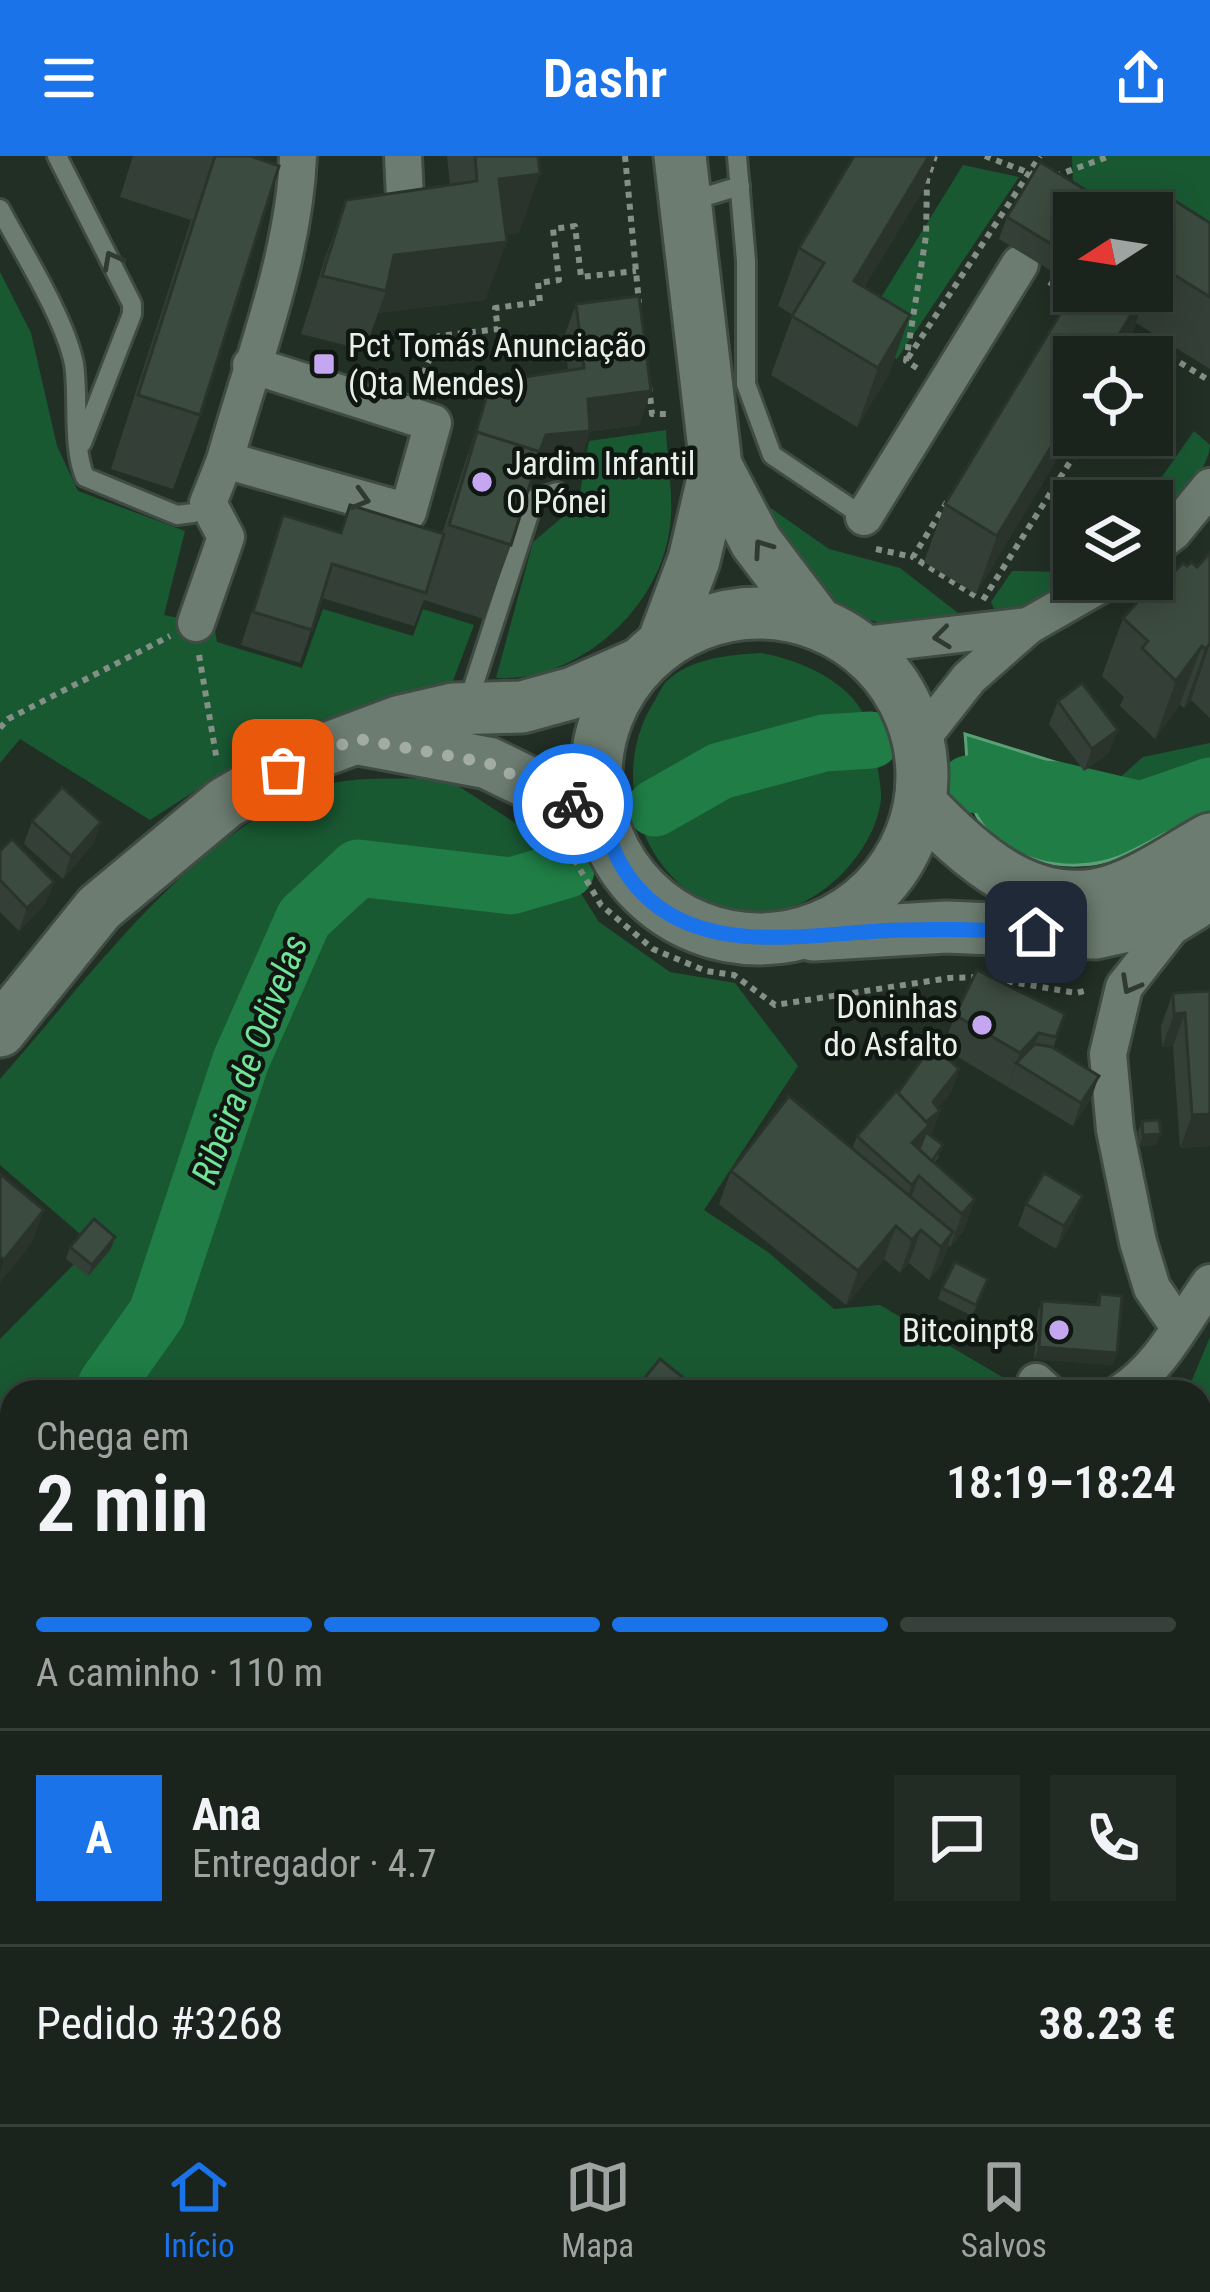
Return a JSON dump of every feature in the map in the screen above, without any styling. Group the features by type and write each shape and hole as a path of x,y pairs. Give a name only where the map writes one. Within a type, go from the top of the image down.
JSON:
{"main road":[{"path":"683,179 716,466 694,560 651,654 609,710 596,764 601,818 620,864 654,902 696,928 745,940 946,927 1116,930 1155,916 1210,885"},
{"path":"716,466 756,542 837,635 884,672 903,698 922,771 920,803 905,849 878,889 840,919 795,936"},
{"path":"0,1030 99,908 225,803 313,754 426,713 522,707 549,700 651,654 712,619 765,612 837,635"},
{"path":"359,739 488,763 601,818"},
{"path":"920,803 989,868 1031,887 1082,896 1111,891 1210,839"}],"street":[{"path":"196,623 226,537 208,503 237,463 251,365 277,274 297,183 298,156"},
{"path":"403,156 405,198"},
{"path":"870,533 946,385 1020,264"},
{"path":"237,463 408,512 434,423 251,365"},
{"path":"1173,532 1210,487"},
{"path":"917,744 969,678 1028,626 1073,600"},
{"path":"837,635 1028,626"},
{"path":"1179,1327 1152,1288 1138,1242 1115,1130 1108,1054 1124,987 1171,927 1210,903"},
{"path":"1140,1380 1162,1356 1210,1283"},
{"path":"1173,1380 1196,1339 1210,1299"}],"lane":[{"path":"57,156 132,304 80,447"},
{"path":"737,156 746,261 746,384 772,455 870,533"},
{"path":"683,179 740,186"},
{"path":"0,208 68,343 76,380 81,468 92,483 177,515 193,513 208,503"},
{"path":"68,343 85,362 115,359"},
{"path":"479,708 474,685 534,499 557,492"}],"path":[{"path":"625,156 641,314"},
{"path":"906,361 926,236 927,180 935,156"},
{"path":"985,156 1064,190"},
{"path":"1046,179 1109,156"},
{"path":"906,361 1039,157"},
{"path":"407,415 439,336 497,329 495,308 539,302 538,283 559,280 553,229 574,226 581,277 635,271"},
{"path":"1061,316 1064,312"},
{"path":"1173,358 1210,381"},
{"path":"906,361 946,385"},
{"path":"648,375 652,414 669,411 670,424"},
{"path":"870,533 982,601 1074,456"},
{"path":"914,557 950,497"},
{"path":"0,728 8,718 196,623 225,803"}],"shaded area":[{"path":"1072,156 1210,156 1210,250 1173,242 1173,192 1082,192 1073,186"},
{"path":"963,165 1019,177 897,359 892,356 877,304"},
{"path":"0,272 31,333 57,446 78,491 185,531 164,615 214,625 217,642 302,668 323,609 413,636 423,609 474,625 451,686 338,718 235,765 150,820 20,739 0,763"},
{"path":"666,430 671,521 648,590 608,637 583,655 526,676 496,678 533,542 578,504 589,441"},
{"path":"1194,431 1210,445 1203,466 1173,502 1173,480 1160,480"},
{"path":"752,495 829,549 900,568 962,616 896,628 838,610"},
{"path":"1012,571 1053,572 1053,591 1000,622 991,602"},
{"path":"760,653 820,673 847,692 865,717 881,798 870,835 830,885 776,911 736,911 701,899 673,877 651,848 638,814 633,778 637,740 666,682 698,663"},
{"path":"965,734 1116,781 1198,815 1116,858 1078,865 1039,861 1003,844 977,816 969,787"},
{"path":"1210,743 1210,809 1198,815 1116,781 1143,757"},
{"path":"446,778 551,846 599,922 670,972 735,983 798,1066 704,1210 768,1252 834,1309 880,1305 1007,1380 0,1380 0,1339 93,1245 0,1165 0,1079 148,910 233,834 278,805 326,785"},
{"path":"1210,1337 1210,1380 1192,1380"}],"building":[{"path":"215,156 251,156 279,166 200,415 138,395"},
{"path":"475,156 538,156 540,174 499,179 507,242 394,255 386,291 322,276 346,200 477,181"},
{"path":"854,156 929,156 854,281 910,315 878,368 792,316 824,263 799,248"},
{"path":"1040,162 1089,192 1053,192 1053,245 1007,217"},
{"path":"1173,200 1210,223 1210,297 1173,274"},
{"path":"639,296 651,391 588,399 590,431 546,435 540,452 477,432 469,455 491,382 584,368 576,304"},
{"path":"1061,312 1133,312 1118,336 1053,336 1053,444 997,536 945,504"},
{"path":"477,432 540,452 511,545 449,525"},
{"path":"350,505 444,534 426,593 332,564 312,630 253,612 283,515 341,533"},
{"path":"1210,553 1210,644 1205,649 1202,646 1176,681 1142,648 1148,641 1123,618 1139,600 1173,600 1173,573 1183,563 1197,567"},
{"path":"1082,683 1118,730 1092,749 1058,701"},
{"path":"62,787 101,822 71,856 32,821"},
{"path":"12,839 54,882 27,908 0,880 0,851"},
{"path":"977,970 1065,1014 1056,1037 1039,1033 1020,1053 955,1015"},
{"path":"1210,991 1210,1114 1192,1115 1185,1013 1174,1014 1173,993"},
{"path":"1035,1044 1052,1047 1099,1076 1081,1103 1016,1063"},
{"path":"932,1045 959,1069 933,1102 940,1111 926,1122 898,1093"},
{"path":"896,1091 929,1125 912,1143 975,1199 962,1214 919,1176 912,1185 857,1136"},
{"path":"789,1096 953,1232 941,1247 921,1230 912,1240 896,1226 858,1271 731,1171"},
{"path":"1159,1120 1161,1134 1143,1135 1142,1121"},
{"path":"926,1132 943,1145 932,1161 919,1149"},
{"path":"1044,1173 1083,1196 1064,1226 1026,1204"},
{"path":"0,1174 44,1210 4,1260 0,1256"},
{"path":"94,1219 115,1237 92,1265 70,1247"},
{"path":"955,1262 988,1279 976,1305 942,1288"},
{"path":"1100,1294 1122,1296 1117,1353 1039,1347 1042,1301 1099,1305"},
{"path":"660,1359 686,1380 643,1380"}],"waterway":[{"name":"Ribeira de Odivelas","path":"655,808 720,771 824,743 871,740"},
{"name":"Ribeira de Odivelas","path":"968,784 1056,790 1141,810 1210,786"},
{"name":"Ribeira de Odivelas","path":"110,1380 157,1313 241,1060 304,918 358,868 511,886 566,870"}],"way so far":[{"path":"283,770 359,739 488,763 573,804"}],"place":[{"name":"Pct Tomás Anunciação (Qta Mendes)","path":"324,364"},
{"name":"Jardim Infantil O Pónei","path":"482,482"},
{"name":"Doninhas do Asfalto","path":"982,1025"},
{"name":"Bitcoinpt8","path":"1059,1330"}],"route":[{"path":"573,804 601,818 620,864 654,902 696,928 745,940 946,927 1036,932"}]}
